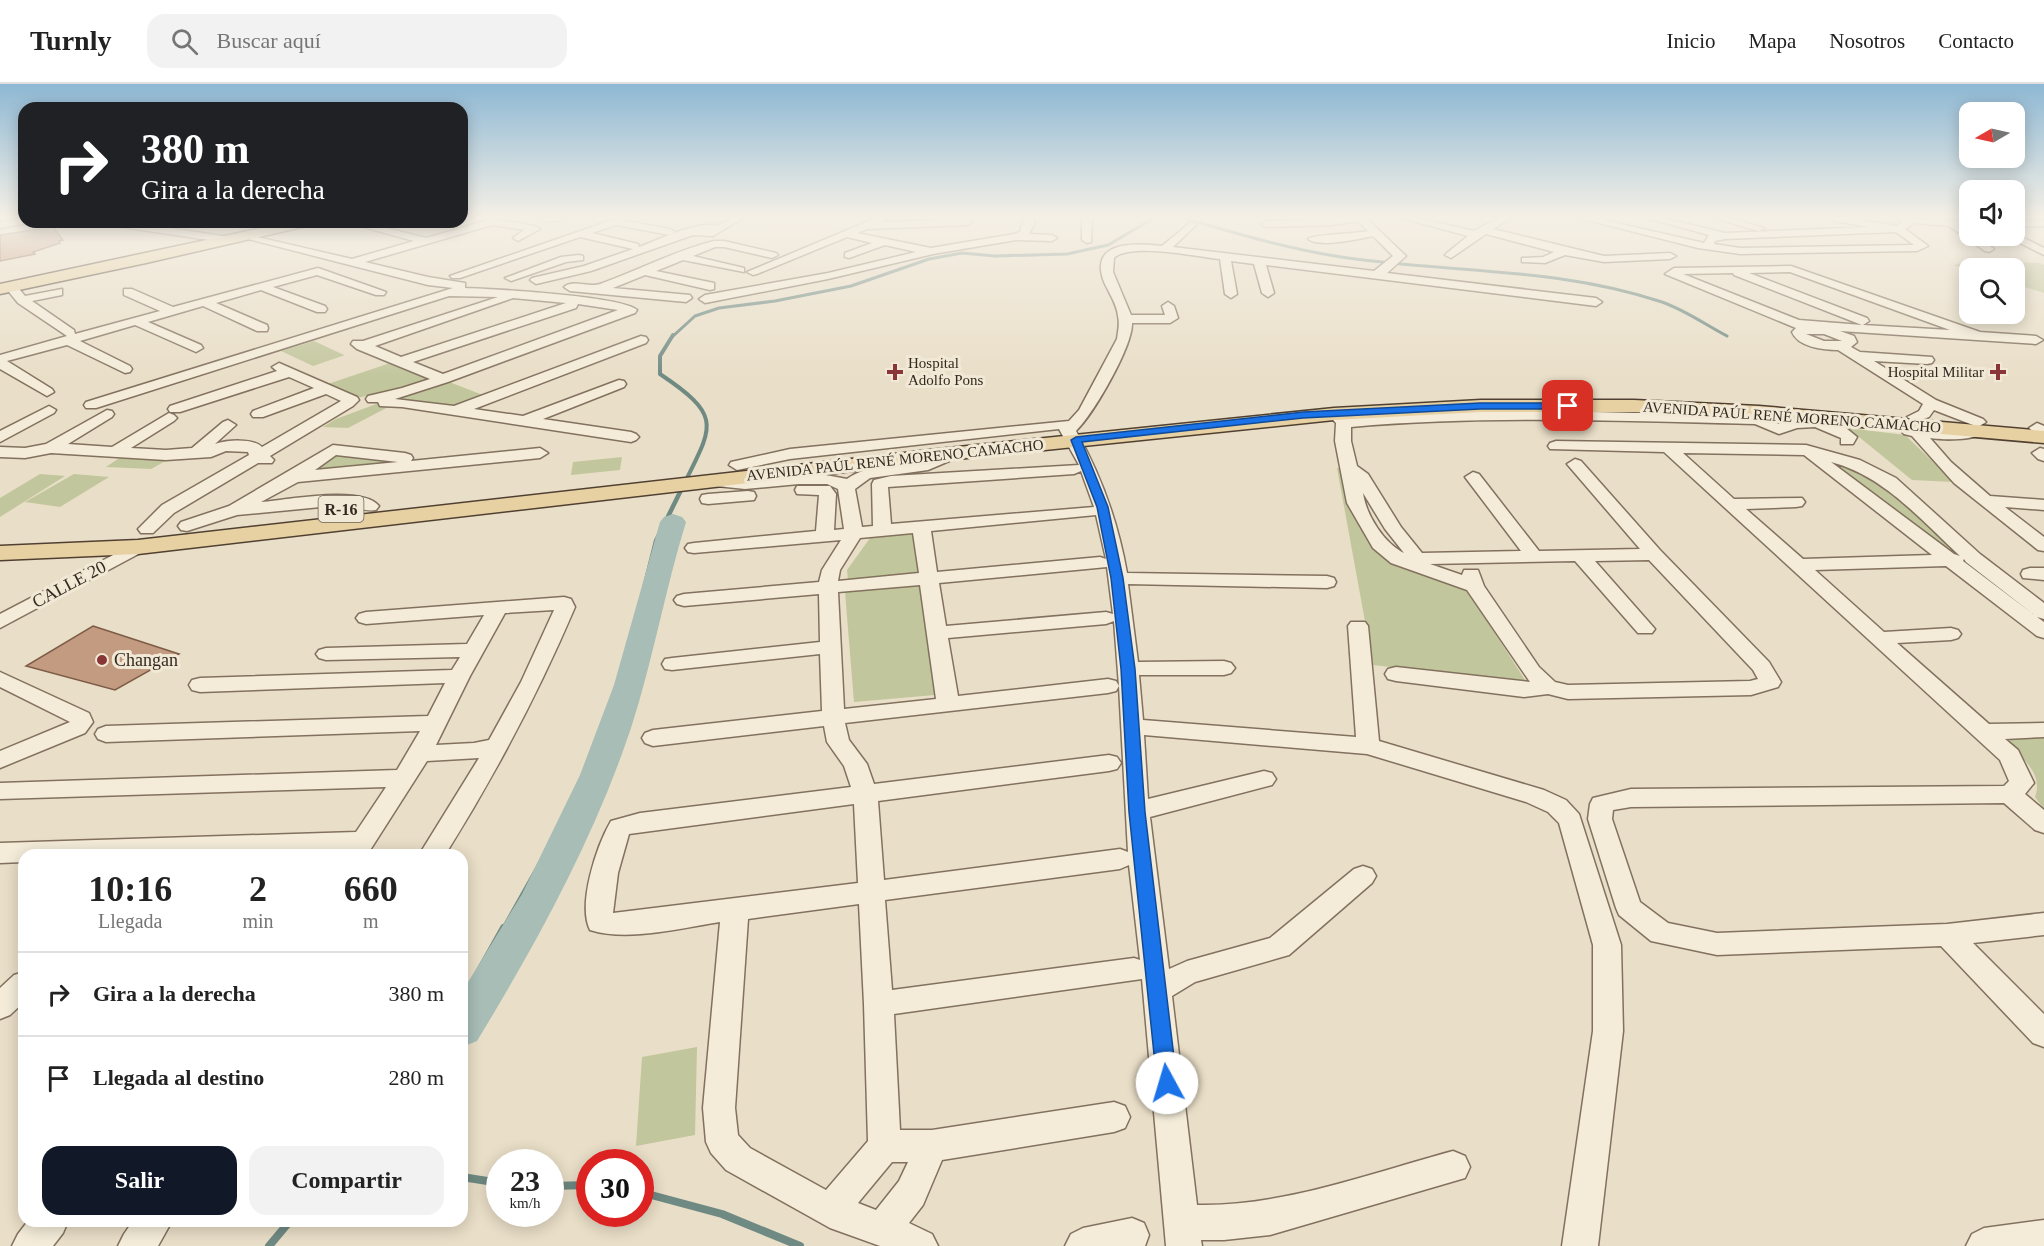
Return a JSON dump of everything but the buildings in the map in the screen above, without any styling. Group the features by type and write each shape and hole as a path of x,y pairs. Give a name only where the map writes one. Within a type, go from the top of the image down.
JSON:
{"main road":[{"path":"4,286 65,272"},
{"path":"4,286 72,272"},
{"name":"AVENIDA PAÚL RENÉ MORENO CAMACHO","path":"0,538 150,535 187,526 370,506 695,482 737,465 1072,435 1481,406 1667,399 1796,406 1916,425 1979,427"},
{"name":"AVENIDA PAÚL RENÉ MORENO CAMACHO","path":"0,553 150,535 695,482 955,453 1072,435 1329,403 1634,406 1789,422 1868,422 1979,427 2042,439"}],"street":[{"path":"0,361 69,338 314,272"},
{"path":"322,272 380,292"},
{"path":"393,272 428,281 452,279 471,272"},
{"path":"362,346 517,286 541,272"},
{"path":"91,405 447,292 540,284 579,272"},
{"path":"599,289 641,272"},
{"path":"643,272 710,286"},
{"path":"705,299 844,272"},
{"path":"1107,272 1117,293 1125,322 1122,344 1072,435 1103,507 1108,571 1128,669 1137,812 1183,1234 1224,1223 1270,1218 1453,1167"},
{"path":"1227,272 1231,294"},
{"path":"1262,272 1268,293"},
{"path":"1344,272 1596,302"},
{"path":"1376,276 1381,272"},
{"path":"1674,272 1671,274 1801,326 1826,330 1849,339 1850,342 1841,346 1931,403 1979,427"},
{"path":"1735,272 1884,329"},
{"path":"1802,272 1978,336"},
{"path":"360,402 406,392 631,310 580,302 517,286 496,291 452,279"},
{"path":"4,286 69,338 125,369"},
{"path":"263,287 321,309"},
{"path":"570,287 686,298"},
{"path":"22,300 58,292"},
{"path":"128,292 169,310"},
{"path":"402,361 580,302"},
{"path":"138,321 169,310 205,303 262,328"},
{"path":"1125,322 1169,327 1172,318 1168,306"},
{"path":"138,321 196,348"},
{"path":"1801,326 1884,329 2036,340"},
{"path":"324,332 443,379"},
{"path":"454,411 641,340"},
{"path":"252,354 326,389 360,402 402,403 631,436"},
{"path":"1856,356 1927,360"},
{"path":"0,361 47,392"},
{"path":"116,451 172,413 290,372"},
{"path":"524,421 619,384"},
{"path":"258,414 326,389"},
{"name":"CALLE 20","path":"0,622 150,535 180,510 261,458 360,402"},
{"path":"1916,425 1931,403"},
{"path":"0,437 49,410"},
{"path":"51,448 107,414"},
{"path":"1339,417 1356,503 1379,544 1474,586"},
{"path":"1789,422 1832,425 1849,437 1847,441"},
{"path":"1789,422 1803,448 2044,632"},
{"path":"1868,422 1916,425"},
{"path":"211,446 228,425"},
{"path":"1916,425 1939,459 2044,546"},
{"path":"1557,446 1803,448 1827,440 1847,441 1865,451 1864,455 1850,459 1803,448"},
{"path":"0,452 25,453 51,448 166,454 211,446 253,447 261,458"},
{"path":"1668,448 1985,732 2010,756 2022,783 2010,794 1631,798 1602,804 1600,819 1629,908 1661,933 1717,944 1947,935 2044,924"},
{"path":"235,510 260,494 278,487 333,450 442,463"},
{"path":"294,477 540,453"},
{"path":"846,488 865,474 928,465 955,453"},
{"path":"1840,458 1890,482 1973,558 2044,613"},
{"path":"1396,674 1524,690 1548,687 1568,692 1751,687 1770,682 1762,667 1654,554 1575,464"},
{"path":"1350,468 1362,477 1394,529 1407,558"},
{"path":"882,531 880,484 891,481 1074,469"},
{"path":"1473,477 1534,556"},
{"path":"695,482 750,485 817,478 841,483 846,488 853,517 848,548 830,572 828,588 833,717 838,742 855,764 865,793 879,1004 884,1146 830,1210"},
{"path":"695,482 824,490 828,494 825,536"},
{"path":"265,507 278,487"},
{"path":"187,526 235,510 342,500 358,501 370,506"},
{"path":"1988,501 2044,505"},
{"path":"1729,504 1796,502"},
{"path":"694,548 1090,511"},
{"path":"921,527 948,703"},
{"path":"1369,528 1394,529"},
{"path":"1407,558 1654,554"},
{"path":"1580,555 1645,629"},
{"path":"1468,558 1474,586 1533,672 1548,687"},
{"path":"1796,565 1973,558"},
{"path":"684,600 929,578 1108,571 1327,582"},
{"path":"366,618 564,603 565,607 532,682 470,796 436,849"},
{"path":"288,849 360,848 420,753 459,676 498,608"},
{"path":"937,633 1106,618"},
{"path":"1358,626 1368,746"},
{"path":"1878,638 1951,634"},
{"path":"672,664 831,647"},
{"path":"326,654 475,650"},
{"path":"1128,669 1224,668"},
{"path":"200,685 459,676"},
{"path":"0,679 81,718 82,722 77,728 0,760"},
{"path":"652,738 1108,686"},
{"path":"106,734 434,723"},
{"path":"1132,727 1368,746 1535,796 1557,806 1570,820 1607,945 1608,1031 1580,1246"},
{"path":"1985,732 2044,730"},
{"path":"420,753 474,751 498,746"},
{"path":"1109,764 865,793 640,822 620,827 614,838 599,909 600,922 618,926 1120,859"},
{"path":"0,791 403,778"},
{"path":"1137,812 1164,803 1264,779"},
{"path":"2010,794 2044,824"},
{"path":"0,853 18,853"},
{"path":"1157,991 1186,974 1279,947 1363,876"},
{"path":"735,909 719,1108 722,1142 738,1159 830,1210 920,1246"},
{"path":"1947,935 2044,1034"},
{"path":"879,1004 1134,970"},
{"path":"0,1006 18,990"},
{"path":"884,1146 932,1146 1114,1117"},
{"path":"882,1229 911,1193 932,1146"},
{"path":"30,1246 46,1227"},
{"path":"136,1246 150,1227"},
{"path":"1083,1246 1132,1235"},
{"path":"1984,1246 2044,1237"}],"green space":[{"path":"2025,272 2044,272 2044,293 2025,287"},
{"path":"314,341 345,355 313,366 281,351"},
{"path":"396,361 434,376 432,382 352,399 322,386"},
{"path":"444,380 488,397 453,411 396,401 404,394"},
{"path":"379,403 394,404 348,428 323,427 336,419"},
{"path":"1848,428 1905,435 1954,482 1912,480"},
{"path":"336,453 418,463 304,474"},
{"path":"124,455 169,459 151,469 106,467"},
{"path":"622,457 620,470 571,475 573,462"},
{"path":"1839,461 1878,479 1956,547 1939,547 1832,464"},
{"path":"1337,468 1345,469 1389,560 1468,591 1527,683 1373,665"},
{"path":"40,474 65,476 0,517 0,498"},
{"path":"74,474 109,477 60,507 25,502"},
{"path":"912,533 918,574 848,580 847,570 870,538"},
{"path":"921,585 935,695 854,702 845,592"},
{"path":"2044,735 2044,809 2035,797 2037,788 2034,773 2009,741 2018,736"},
{"path":"697,1047 695,1135 636,1146 642,1057"}],"waterway":[{"path":"672,337 695,316 719,308 775,301 851,286 891,272"},
{"path":"1507,272 1584,282 1662,302 1687,313 1727,336"},
{"path":"673,335 660,356 660,374 695,401 703,412 707,424 701,450 683,486"},
{"path":"621,681 656,541 683,486"},
{"path":"468,1018 535,905 597,775 629,685 673,522"},
{"path":"504,929 576,801 622,680"},
{"path":"468,992 504,928"},
{"path":"468,1178 486,1181"},
{"path":"564,1186 576,1185"},
{"path":"654,1196 722,1214 800,1246"},
{"path":"269,1246 285,1227"}],"place":[{"name":"Hospital Adolfo Pons","path":"895,372"},
{"name":"Hospital Militar","path":"1998,372"},
{"name":"Changan","path":"102,660"}],"route":[{"path":"1167,1083 1137,812 1128,669 1115,563 1103,507 1076,440 1303,415 1480,406 1568,406"}]}
